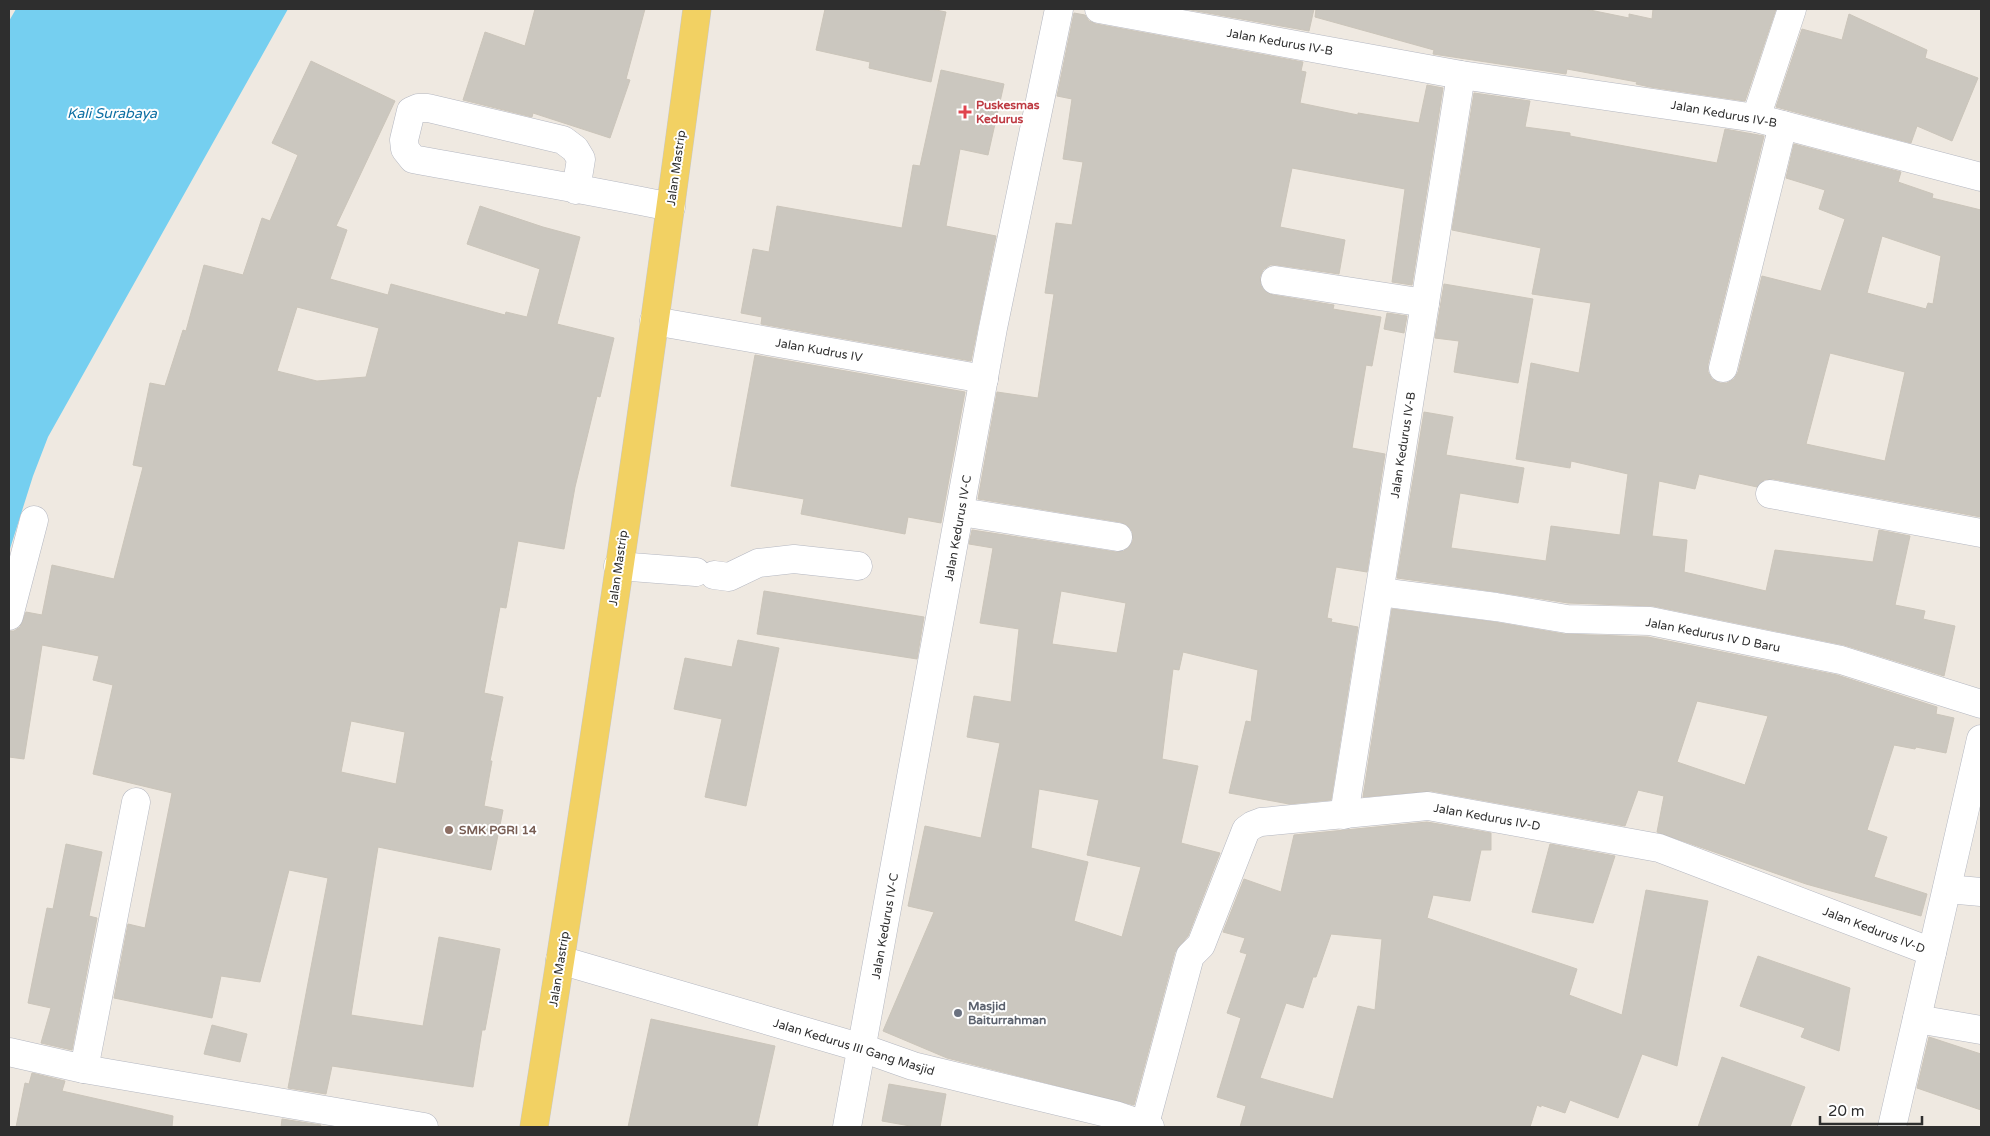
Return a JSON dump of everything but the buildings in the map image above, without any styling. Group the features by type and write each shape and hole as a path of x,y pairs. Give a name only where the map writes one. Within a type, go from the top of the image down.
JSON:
{"main road":[{"name":"Jalan Mastrip","path":"534,1127 671,208 697,9"}],"street":[{"name":"Jalan Kedurus IV-C","path":"847,1127 984,379 1059,9"},
{"name":"Jalan Kedurus IV-B","path":"1099,9 1461,75 1756,118 1981,177"},
{"path":"1756,118 1792,9"},
{"name":"Jalan Kedurus IV-B","path":"1344,815 1461,75"},
{"path":"576,190 581,160 575,149 563,140 428,108 418,108 411,111 404,140 405,149 413,159 576,190 617,196 671,208"},
{"path":"1723,368 1783,124"},
{"path":"1275,280 1425,303"},
{"name":"Jalan Kudrus IV","path":"654,321 984,379"},
{"path":"1770,494 1981,533"},
{"path":"961,512 1118,537"},
{"path":"9,616 34,520"},
{"path":"618,566 729,576 758,563 794,559 858,566"},
{"name":"Jalan Kedurus IV D Baru","path":"1380,592 1496,607 1567,619 1650,621 1841,660 1981,704"},
{"path":"1892,1127 1947,889 1977,777 1981,739"},
{"path":"84,1068 136,802"},
{"name":"Jalan Kedurus IV-D","path":"1147,1126 1190,956 1201,945 1246,830 1253,824 1260,822 1428,806 1659,848 1932,952"},
{"path":"1947,889 1981,892"},
{"name":"Jalan Kedurus III Gang Masjid","path":"560,960 862,1048 912,1066 1147,1126"},
{"path":"1917,1018 1981,1030"},
{"path":"9,1052 84,1068 424,1127"}],"water":[{"name":"Kali Surabaya","path":"16,9 288,9 48,437 33,476 9,552 9,21"}],"place":[{"name":"Puskesmas Kedurus","path":"965,112"},
{"name":"SMK PGRI 14","path":"449,830"},
{"name":"Masjid Baiturrahman","path":"958,1013"}]}
